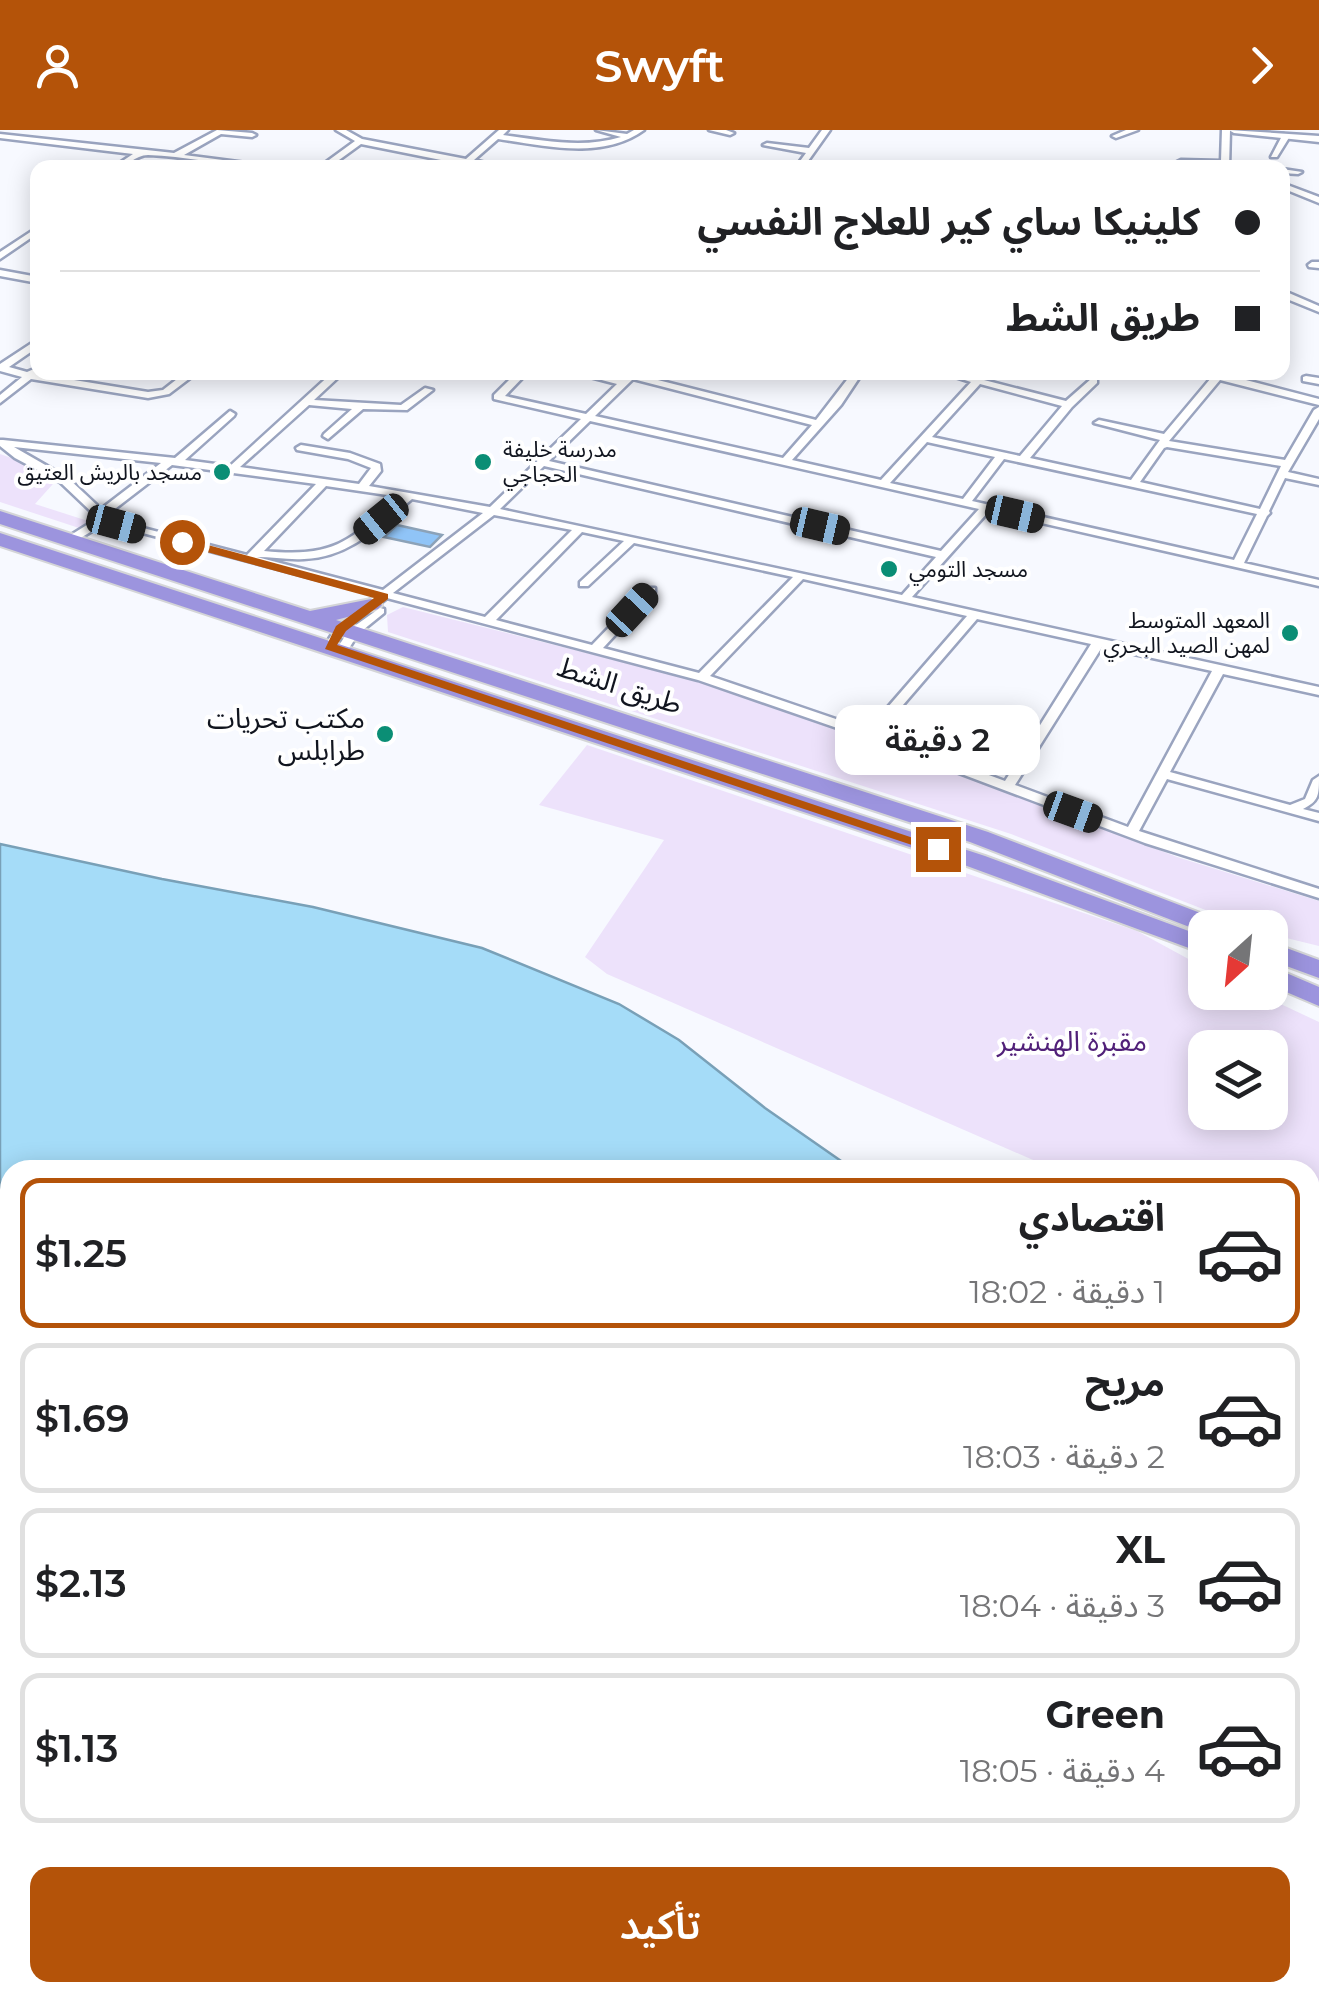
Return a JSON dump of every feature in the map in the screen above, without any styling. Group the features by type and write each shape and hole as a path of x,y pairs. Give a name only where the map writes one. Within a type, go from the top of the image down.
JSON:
{"highway":[{"name":"طريق الشط","path":"0,517 294,614 341,639 404,648 978,838 1188,918"},
{"name":"طريق الشط","path":"0,538 341,639 1012,874 1188,940"},
{"path":"294,614 336,615 379,602 379,628 404,648"},
{"path":"1288,943 1319,951"},
{"path":"1288,957 1319,970"},
{"path":"1288,983 1319,997"}],"street":[{"path":"343,130 360,140 468,160 502,133 566,144 630,137 640,130"},
{"path":"600,130 630,137"},
{"path":"713,130 730,134"},
{"path":"804,160 826,130"},
{"path":"1116,136 1134,130"},
{"path":"1227,160 1230,130 1319,140"},
{"path":"175,156 220,132 252,136"},
{"path":"0,136 210,160"},
{"path":"1274,155 1286,136"},
{"path":"333,160 360,140"},
{"path":"767,145 810,151"},
{"path":"128,160 140,152"},
{"path":"1290,172 1298,172"},
{"path":"1290,184 1306,184"},
{"path":"1290,187 1319,200"},
{"path":"0,256 30,235"},
{"path":"0,273 30,279"},
{"path":"1290,296 1319,309"},
{"path":"1,368 30,348"},
{"path":"1,368 30,373"},
{"path":"0,400 30,375"},
{"path":"1306,379 1319,381"},
{"path":"68,380 148,396 166,392 182,380"},
{"path":"232,469 330,380"},
{"path":"516,380 498,397 1319,584"},
{"path":"341,639 379,602 492,511 627,380"},
{"path":"642,380 819,424"},
{"path":"786,461 852,380"},
{"path":"884,484 979,380"},
{"path":"991,380 1068,405"},
{"path":"1023,460 1094,380"},
{"path":"1134,484 1163,442 1215,380"},
{"path":"1230,380 1319,402"},
{"path":"328,436 359,408 370,404 408,407 428,390"},
{"path":"309,402 359,408"},
{"path":"1238,565 1319,410"},
{"path":"70,540 230,414"},
{"path":"1099,422 1163,442 1285,469 1319,482"},
{"path":"925,439 1266,513"},
{"path":"1,443 175,461 492,511 906,596 1097,645 1319,691"},
{"path":"1,443 64,480 102,517 251,556 379,602 488,622 702,676 1131,833 1319,894"},
{"path":"301,448 350,456 376,466 376,472 361,489"},
{"path":"966,502 1002,455"},
{"path":"543,463 942,555"},
{"path":"251,556 323,483"},
{"path":"251,556 314,557 337,552 409,496"},
{"path":"906,596 987,508"},
{"path":"488,622 578,530"},
{"path":"584,584 630,540"},
{"path":"702,676 801,574"},
{"path":"595,649 651,590"},
{"path":"870,735 975,614"},
{"path":"1007,788 1097,645"},
{"path":"1131,833 1219,670"},
{"path":"1163,774 1319,817"},
{"path":"1291,809 1310,801 1319,780"}],"green space":[{"path":"0,454 61,475 35,504 88,521 79,528 0,502"},
{"path":"403,607 707,683 971,776 1177,857 1319,901 1319,946 1288,938 1288,910 1205,910 1011,834 388,632 387,615"},
{"name":"مقبرة الهنشير","path":"587,745 1137,931 1188,959 1188,1010 1288,1008 1319,1022 1319,1160 1033,1160 607,974 585,957 664,840 539,805"}],"water":[{"path":"0,844 313,907 482,948 619,1004 679,1040 765,1108 840,1160 0,1160"}],"building":[{"name":"مدرسة خليفة الحجاجي","path":"397,525 442,535 430,547 384,537"}],"place":[{"name":"مدرسة خليفة الحجاجي","path":"483,462"},
{"name":"مسجد بالريش العتيق","path":"222,472"},
{"name":"مسجد التومي","path":"889,569"},
{"name":"المعهد المتوسط لمهن الصيد البحري","path":"1290,633"},
{"name":"مكتب تحريات طرابلس","path":"385,734"}],"route":[{"path":"182,542 384,596 341,628 330,646 938,849"}]}
